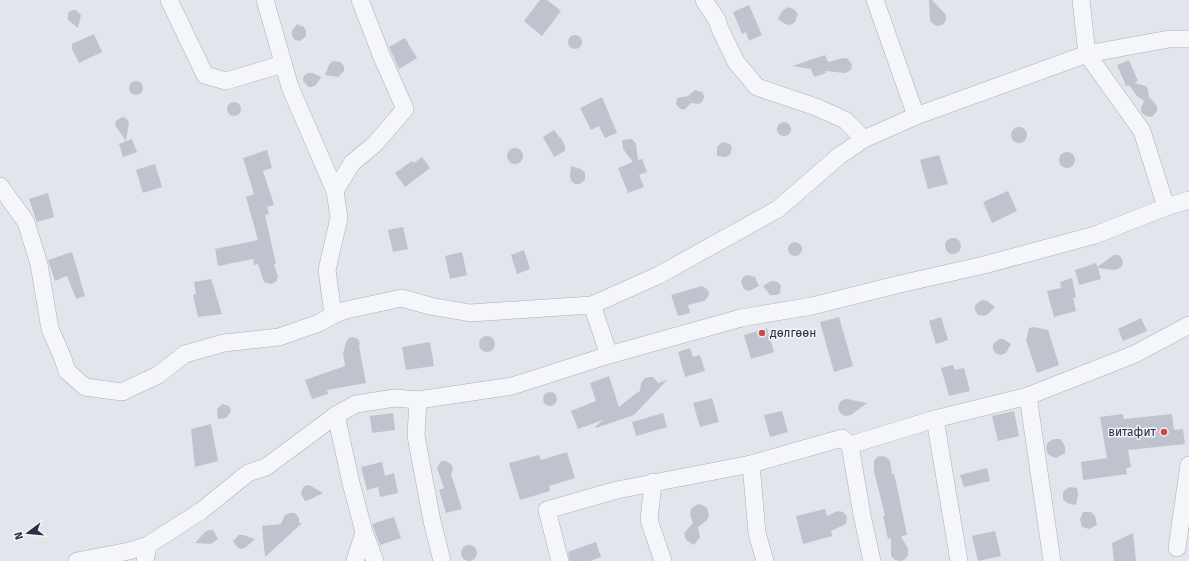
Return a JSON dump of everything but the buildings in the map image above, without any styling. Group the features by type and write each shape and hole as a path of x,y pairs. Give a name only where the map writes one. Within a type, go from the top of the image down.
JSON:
{"street":[{"path":"169,0 205,75 226,81 283,64"},
{"path":"265,0 290,87 335,191 339,218 327,270 333,315"},
{"path":"335,191 352,163 375,144 405,109 382,58 360,0"},
{"path":"704,0 717,20 736,62 757,87 816,107 844,120 864,139"},
{"path":"875,0 916,116"},
{"path":"1080,0 1087,54 1142,131 1166,207"},
{"path":"0,187 26,222 40,264 50,329 67,371 85,387 122,392 158,375 185,354 224,343 279,337 319,323 346,310 402,298 430,306 470,313 592,305 658,275 778,209 840,156 864,139 916,116 1087,54 1169,39 1189,39"},
{"path":"77,561 146,553 248,473 266,467 336,415 356,404 395,398 418,400 512,386 608,355 741,318 812,306 900,284 984,266 1095,235 1166,207 1189,200"},
{"path":"592,305 608,355"},
{"path":"850,446 935,419 1028,396 1135,354 1189,325"},
{"path":"1028,396 1052,561"},
{"path":"418,400 416,436 432,521 442,561"},
{"path":"336,415 351,483 364,532 375,561"},
{"path":"935,419 959,561"},
{"path":"560,561 547,510 617,490 751,464 842,438 850,446 872,561"},
{"path":"751,464 757,533 765,561"},
{"path":"1177,548 1189,465"},
{"path":"653,482 649,520 662,561"},
{"path":"355,561 364,532"}],"place":[{"name":"дөлгөөн","path":"762,333"},
{"name":"витафит","path":"1164,432"}]}
